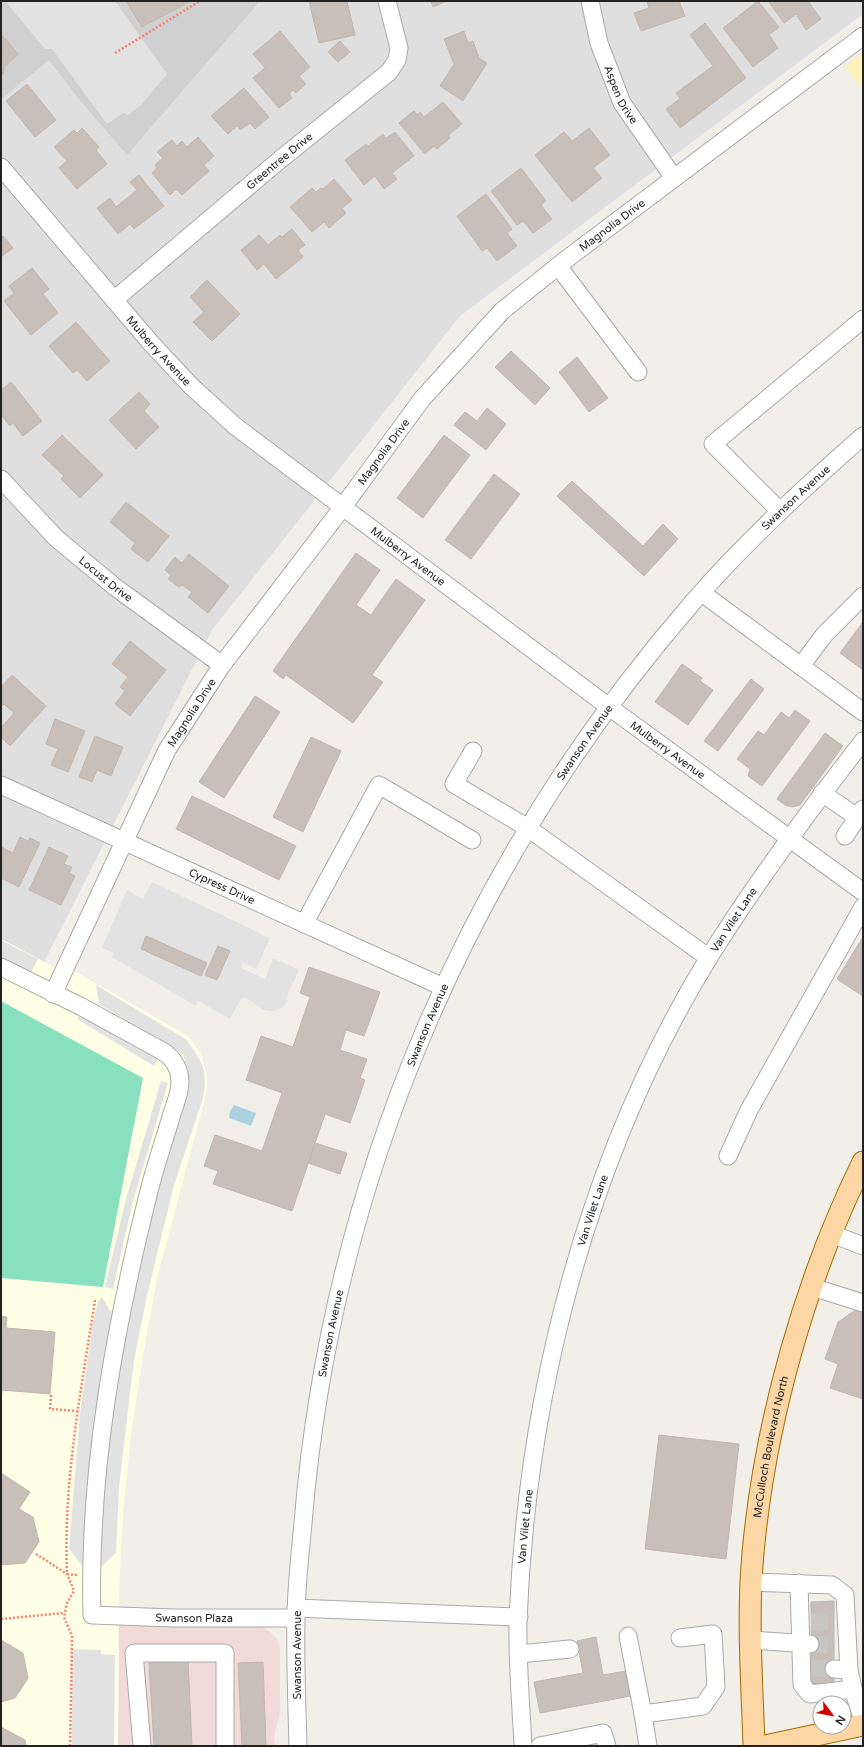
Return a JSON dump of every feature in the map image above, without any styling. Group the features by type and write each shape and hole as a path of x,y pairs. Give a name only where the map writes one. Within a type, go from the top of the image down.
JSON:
{"main road":[{"name":"McCulloch Boulevard North","path":"754,1746 751,1640 753,1553 764,1466 778,1396 812,1287 832,1234 863,1162"},
{"path":"765,1746 863,1725"}],"street":[{"name":"Greentree Drive","path":"114,300 282,158 389,72 397,60 399,48 387,1"},
{"name":"Aspen Drive","path":"590,1 599,43 622,103 674,178"},
{"name":"Magnolia Drive","path":"53,994 126,841 146,793 167,750 222,665 342,508 422,399 502,311 558,266 863,36"},
{"name":"Mulberry Avenue","path":"1,167 150,342 191,386 235,426 342,508 609,707 863,892"},
{"path":"558,266 638,372"},
{"path":"780,512 713,444 863,319"},
{"name":"Swanson Avenue","path":"298,1746 296,1613 308,1466 317,1400 351,1241 374,1162 401,1086 443,987 470,930 505,865 548,795 609,707 642,663 702,593 780,512 863,436"},
{"name":"Locust Drive","path":"1,480 62,543 115,587 222,665"},
{"path":"702,593 863,712"},
{"path":"801,666 824,635 863,596"},
{"name":"Van Vilet Lane","path":"523,1746 519,1617 527,1510 537,1434 550,1366 566,1298 594,1207 636,1100 675,1019 709,958 788,838 863,741"},
{"path":"473,751 454,784 528,828 709,958"},
{"name":"Cypress Drive","path":"1,785 443,987"},
{"path":"304,924 379,785 472,840"},
{"path":"822,793 860,813 845,836"},
{"path":"728,1156 749,1110 863,907"},
{"path":"1,967 53,994"},
{"name":"Swanson Plaza","path":"53,994 82,1007 165,1053 177,1066 180,1082 136,1242 118,1330 105,1412 96,1494 91,1576 92,1614 173,1618 296,1613 519,1617"},
{"path":"832,1234 863,1246"},
{"path":"812,1287 863,1303"},
{"path":"752,1582 832,1585 845,1595 840,1622 842,1669 853,1689 863,1721"},
{"path":"799,1583 805,1622 806,1643 806,1668 802,1684 810,1694 853,1689"},
{"path":"643,1714 703,1706 716,1687 713,1634 680,1638"},
{"path":"628,1636 648,1746"},
{"path":"751,1640 806,1643"},
{"path":"519,1654 570,1649"},
{"path":"142,1746 134,1653 225,1653 225,1746"},
{"path":"540,1746 603,1732 607,1746"}],"path":[{"path":"115,52 200,1"},
{"path":"51,1395 50,1410 77,1411"},
{"path":"36,1554 67,1574 74,1591 67,1603 64,1613 66,1624 72,1636 70,1746"},
{"path":"1,1619 64,1613"}],"shaded area":[{"path":"1,1 863,1 863,14 460,316 212,630 44,962 1,939"},
{"path":"1,1 260,1 127,155 78,98 49,60 1,99"},
{"path":"5,1 115,1 167,74 141,105 128,115 123,113 107,124 52,49 45,49"},
{"path":"152,882 270,938 256,969 243,963 241,968 265,979 273,958 299,970 288,993 287,1002 282,1008 273,1011 263,1010 245,997 241,999 230,1019 198,1001 196,1006 112,957 114,953 102,948 127,890 143,899"},
{"path":"1,939 54,967 78,973 188,1036 200,1052 207,1075 207,1089 204,1102 157,1278 131,1434 123,1513 119,1592 118,1746 1,1746"},
{"path":"1,940 38,959 30,974 1,958"},
{"path":"96,985 187,1040 200,1060 204,1071 205,1086 202,1101 174,1185 146,1300 134,1360 119,1487 116,1553 100,1568 83,1567 69,1549 80,1413 93,1323 98,1301 102,1297 110,1311 128,1310 159,1184 187,1086 188,1072 183,1054 99,1004"},
{"path":"81,1012 159,1059 154,1066 77,1019"},
{"path":"161,1081 168,1083 133,1201 113,1289 105,1287 126,1199"},
{"path":"119,1624 262,1627 270,1632 277,1639 280,1648 280,1714 274,1735 275,1746 118,1746"},
{"path":"71,1649 101,1650 101,1654 115,1655 114,1746 72,1746"}],"sand":[{"path":"863,52 863,89 845,67"}],"green space":[{"path":"1,1001 143,1078 103,1287 1,1278"}],"water":[{"path":"234,1105 256,1113 251,1126 229,1118 230,1111"}],"building":[{"path":"126,1 191,1 142,27"},
{"path":"309,1 347,1 355,35 319,43"},
{"path":"431,1 447,1 433,7"},
{"path":"647,1 679,1 685,16 641,31 634,13 649,8"},
{"path":"758,1 779,27 769,35 778,48 753,67 723,28"},
{"path":"768,1 808,1 821,19 806,30 796,14 784,23"},
{"path":"705,23 746,78 680,128 666,109 680,99 676,93 713,66 690,35"},
{"path":"280,31 310,67 299,76 306,84 296,93 293,90 289,94 292,98 279,108 253,78 265,68 253,54"},
{"path":"464,31 468,43 473,41 479,58 487,63 463,101 440,86 454,64 444,39"},
{"path":"1,34 18,54 4,67 3,74 1,76"},
{"path":"340,41 350,52 338,62 328,52"},
{"path":"27,84 56,120 35,137 6,101"},
{"path":"244,88 269,117 255,129 250,123 240,130 237,126 228,134 211,116"},
{"path":"443,102 462,124 448,135 450,138 437,149 434,146 425,154 399,123 414,111 417,115 420,112 424,117"},
{"path":"82,128 99,147 96,150 107,164 77,189 59,168 67,161 54,147 74,130 77,133"},
{"path":"589,128 610,155 593,168 602,178 572,202 535,155 564,132 572,141"},
{"path":"395,132 414,156 392,173 397,179 384,189 375,176 364,185 345,160 366,144 368,146 383,134 386,138"},
{"path":"198,137 214,156 204,165 209,171 182,195 176,189 170,195 152,173 157,168 155,165 163,158 157,152 172,140 177,146 182,141 187,147"},
{"path":"521,168 546,201 541,205 552,219 533,233 523,221 517,225 491,191"},
{"path":"139,175 164,206 134,229 130,224 118,234 97,208 110,198 116,207 137,190 130,182"},
{"path":"334,179 352,200 342,208 346,213 329,228 324,222 312,232 290,207 312,188 316,192 321,188 323,189"},
{"path":"486,194 512,229 507,233 517,246 497,261 487,248 482,251 457,216"},
{"path":"292,229 305,245 298,250 303,257 276,279 264,264 257,270 241,250 259,235 268,245 280,235 282,237"},
{"path":"3,236 13,248 1,257 1,237"},
{"path":"32,268 49,289 43,294 58,313 31,335 4,301 14,293 9,286"},
{"path":"207,280 240,314 212,341 193,322 204,312 190,297"},
{"path":"76,322 110,361 87,381 77,370 73,373 49,346"},
{"path":"511,351 550,388 535,405 495,367"},
{"path":"577,357 608,398 589,412 559,372"},
{"path":"11,382 42,421 23,436 13,423 10,426 1,415 1,390"},
{"path":"139,392 150,404 144,411 159,427 136,449 109,420"},
{"path":"487,408 506,424 486,450 454,425 465,412 477,421"},
{"path":"62,435 103,475 80,498 61,479 64,476 42,455"},
{"path":"444,435 470,455 423,518 397,498"},
{"path":"494,474 520,494 471,559 445,540"},
{"path":"572,481 643,546 663,524 678,539 644,576 557,496"},
{"path":"126,502 169,536 148,562 131,549 135,543 110,522"},
{"path":"356,553 380,570 356,605 371,615 396,579 425,600 372,675 383,682 353,723 286,675 283,679 273,671"},
{"path":"189,554 229,586 208,613 188,597 192,592 182,585 179,587 168,579 171,575 165,570 175,557 182,563"},
{"path":"863,622 863,670 840,653"},
{"path":"130,641 166,670 130,716 115,704 125,691 120,687 128,677 112,664"},
{"path":"682,664 702,678 700,681 713,690 688,725 655,702"},
{"path":"12,675 46,706 10,746 1,737 1,728 14,713 4,704 1,707 1,687"},
{"path":"751,679 764,689 718,751 704,741"},
{"path":"255,696 280,712 224,798 199,782"},
{"path":"795,710 810,721 762,786 748,776 750,769 737,759 758,731 764,735 781,712 789,718"},
{"path":"55,719 85,731 68,772 51,765 58,749 46,744"},
{"path":"825,733 843,746 800,805 792,807 785,805 777,799"},
{"path":"95,736 123,747 111,776 97,770 92,782 79,777"},
{"path":"311,737 341,751 303,832 273,817"},
{"path":"192,796 296,846 279,880 176,829"},
{"path":"20,837 28,841 30,838 40,843 19,887 1,878 1,847 13,853"},
{"path":"49,847 68,856 64,864 72,867 69,873 75,876 61,905 29,890"},
{"path":"146,936 207,963 201,976 141,949"},
{"path":"863,937 863,996 837,979"},
{"path":"218,946 230,951 217,980 205,975"},
{"path":"309,967 380,992 364,1036 346,1030 340,1050 367,1059 360,1078 365,1080 350,1123 325,1114 292,1211 213,1184 218,1171 204,1166 215,1135 262,1151 282,1093 246,1080 261,1036 293,1047 310,997 300,993"},
{"path":"315,1143 347,1153 340,1174 308,1163"},
{"path":"857,1309 863,1311 863,1399 830,1388 838,1364 825,1359 838,1322"},
{"path":"1,1316 7,1317 6,1328 55,1332 50,1394 2,1390 1,1403"},
{"path":"659,1435 739,1444 726,1559 645,1549"},
{"path":"1,1473 30,1492 19,1509 33,1517 39,1542 25,1563 1,1565"},
{"path":"834,1601 834,1686 812,1686 811,1602"},
{"path":"596,1637 603,1675 626,1671 631,1696 540,1713 534,1682 583,1673 577,1641"},
{"path":"1,1640 23,1653 28,1678 15,1698 1,1702"},
{"path":"188,1661 192,1746 154,1746 149,1663"},
{"path":"263,1662 266,1746 242,1746 238,1663"},
{"path":"1,1727 25,1740 26,1746 1,1746"}],"tunnel":[{"path":"811,1622 834,1622"},
{"path":"811,1644 834,1646"},
{"path":"812,1668 834,1669"}]}
